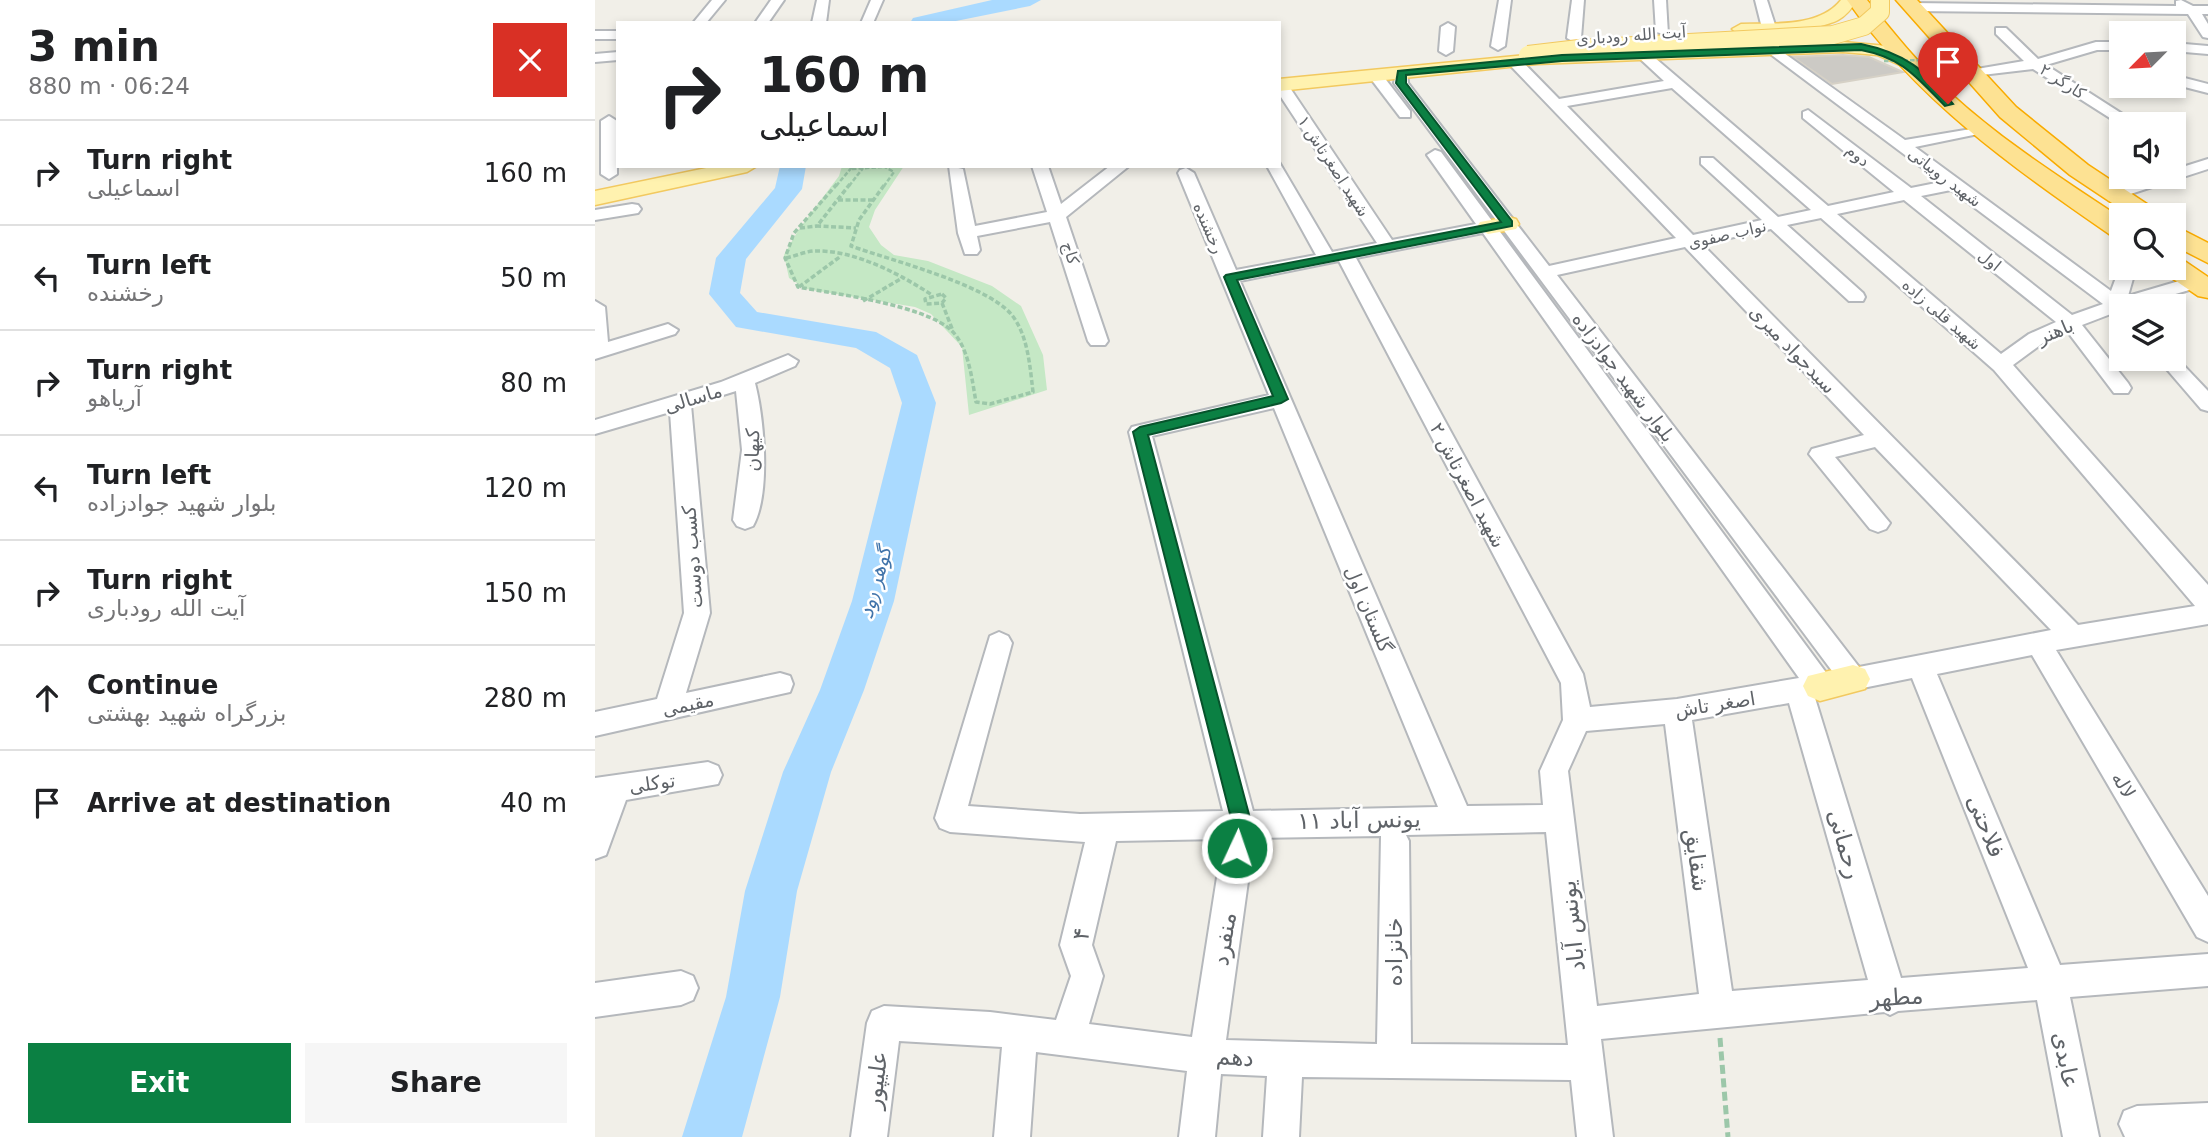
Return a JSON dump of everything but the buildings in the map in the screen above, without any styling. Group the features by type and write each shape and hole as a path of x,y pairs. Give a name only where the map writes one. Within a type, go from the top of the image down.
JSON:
{"highway":[{"path":"1857,0 1909,64 1978,130 2109,222"},
{"path":"1909,3 2030,132 2129,203"}],"main road":[{"name":"آیت الله رودباری","path":"1281,79 1445,51 1574,38 1774,28 1828,19 1842,10 1849,0"},
{"path":"1521,58 1586,48 1833,35 1871,22 1880,12 1880,0"},
{"path":"1774,28 1799,30 1808,37 1805,43 1778,49"},
{"name":"آیت الله رودباری","path":"1281,79 1390,79 1521,58 1778,49 1865,47 1891,54 1909,64"},
{"path":"602,186 645,168"},
{"path":"602,186 737,168"}],"street":[{"path":"701,21 719,0"},
{"path":"762,21 778,0"},
{"path":"819,21 823,0"},
{"path":"867,21 877,0"},
{"path":"1497,46 1505,0"},
{"path":"1574,38 1578,0"},
{"path":"1660,0 1663,32"},
{"path":"1761,0 1774,28"},
{"path":"2175,0 2191,10 2208,34"},
{"path":"1909,3 2208,10"},
{"path":"1445,51 1448,27"},
{"name":"کارگر ۲","path":"2001,30 2035,64 2111,112"},
{"path":"595,35 616,34"},
{"path":"1967,66 2035,64 2096,46 2109,46"},
{"path":"2186,48 2208,50"},
{"name":"شهید روبیاتی","path":"1778,49 2109,300"},
{"name":"شهید قلی زاده","path":"1643,55 2001,366 2201,582 2208,605"},
{"path":"595,58 616,56"},
{"name":"سیدجواد میری","path":"1521,58 1555,104 2073,636"},
{"name":"بلوار شهید جوادزاده","path":"1390,79 1498,226 1545,272 1824,685"},
{"name":"شهید اصغرتاش ۱","path":"1281,81 1388,247"},
{"path":"1555,104 1675,83"},
{"path":"2186,83 2208,89"},
{"name":"دوم","path":"1808,115 1909,195"},
{"path":"602,186 607,122"},
{"path":"1902,145 1978,130"},
{"path":"1707,161 1772,224 1856,297"},
{"path":"2186,172 2208,164"},
{"name":"کاج","path":"1041,168 1098,341"},
{"path":"955,169 969,242 1058,215 1114,168"},
{"name":"شهید اصغرتاش ۲","path":"1276,168 1336,257 1574,682 1577,720"},
{"name":"رخشنده","path":"1186,173 1281,399"},
{"name":"نواب صفوی","path":"1545,272 1954,184"},
{"path":"2115,194 2131,189"},
{"name":"اول","path":"1909,195 2071,324"},
{"path":"595,215 632,209"},
{"path":"1230,277 1498,226 1824,685"},
{"name":"باهنر","path":"2153,294 2193,279"},
{"path":"595,307 597,353 668,330"},
{"name":"باهنر","path":"2001,366 2010,353 2027,343 2109,310"},
{"path":"2071,324 2121,388"},
{"name":"ماسالی","path":"595,427 680,403 788,361"},
{"path":"2179,371 2208,404"},
{"name":"کیهان","path":"744,380 751,401 754,437 751,489 745,520"},
{"path":"1241,822 1140,432 1281,399"},
{"name":"گلستان اول","path":"1281,399 1457,818"},
{"name":"کسب دوست","path":"669,708 697,613 680,403"},
{"path":"1878,523 1820,454 1880,438"},
{"name":"اصغر تاش","path":"1577,720 1677,711 1921,667 2073,636 2208,614"},
{"name":"یونس آباد ۱۱","path":"999,643 950,818 1104,827 1241,822 1560,818"},
{"name":"لاله","path":"2039,644 2208,926"},
{"name":"فلاحتی","path":"1921,667 2051,984"},
{"name":"مقیمی","path":"595,724 780,684"},
{"name":"رحمانی","path":"1824,685 1890,998"},
{"name":"شقایق","path":"1677,711 1718,1009"},
{"name":"یونس آباد","path":"1577,720 1555,771 1595,1137"},
{"name":"توکلی","path":"606,790 708,775"},
{"path":"595,845 606,790"},
{"name":"منفرد","path":"1198,1137 1206,1056 1241,822"},
{"name":"۴","path":"1067,1039 1087,976 1076,946 1104,827"},
{"name":"خانزاده","path":"1394,841 1395,1063"},
{"name":"مطهر","path":"1583,1024 1718,1009 1890,998 2208,970"},
{"name":"عابدی","path":"2051,984 2081,1137"},
{"path":"595,1000 681,988"},
{"name":"دهم","path":"884,1023 1020,1033 1206,1056 1395,1063 1588,1063"},
{"name":"علیپور","path":"869,1137 884,1023"},
{"path":"1011,1137 1020,1033"},
{"path":"1281,1137 1286,1060"},
{"path":"2137,1124 2208,1121"}],"path":[{"path":"1885,61 1967,66"},
{"path":"798,287 785,258 798,229 852,168 863,168"},
{"path":"817,226 863,168"},
{"path":"887,168 894,172 856,228 851,246 971,288 1010,312 1028,352 1033,392 990,404 976,402 970,371 942,303"},
{"path":"837,200 874,200"},
{"path":"798,229 817,226 856,228"},
{"path":"785,258 814,251 841,256 905,277 932,295"},
{"path":"798,287 841,256"},
{"path":"863,301 905,277"},
{"path":"798,287 914,312 953,331"},
{"path":"941,294 946,298 942,303 926,304 925,299 932,295 941,294"},
{"path":"1718,1009 1728,1137"}],"green space":[{"path":"841,168 903,168 875,210 869,227 881,245 894,255 928,261 992,286 1021,306 1043,355 1047,390 969,415 962,347 931,314 915,307 806,289 789,278 784,255 799,229 839,176"}],"waterway":[{"name":"گوهر رود","path":"928,21 965,11 1030,0"},
{"name":"گوهر رود","path":"712,1137 753,997 771,891 807,772 842,690 873,601 919,403 905,362 865,339 747,320 724,294 731,258 788,189 793,168"}],"route":[{"path":"1237,848 1241,822 1140,432 1281,399 1230,277 1508,224 1401,83 1402,73 1562,58 1861,47 1898,56 1948,104"}]}
